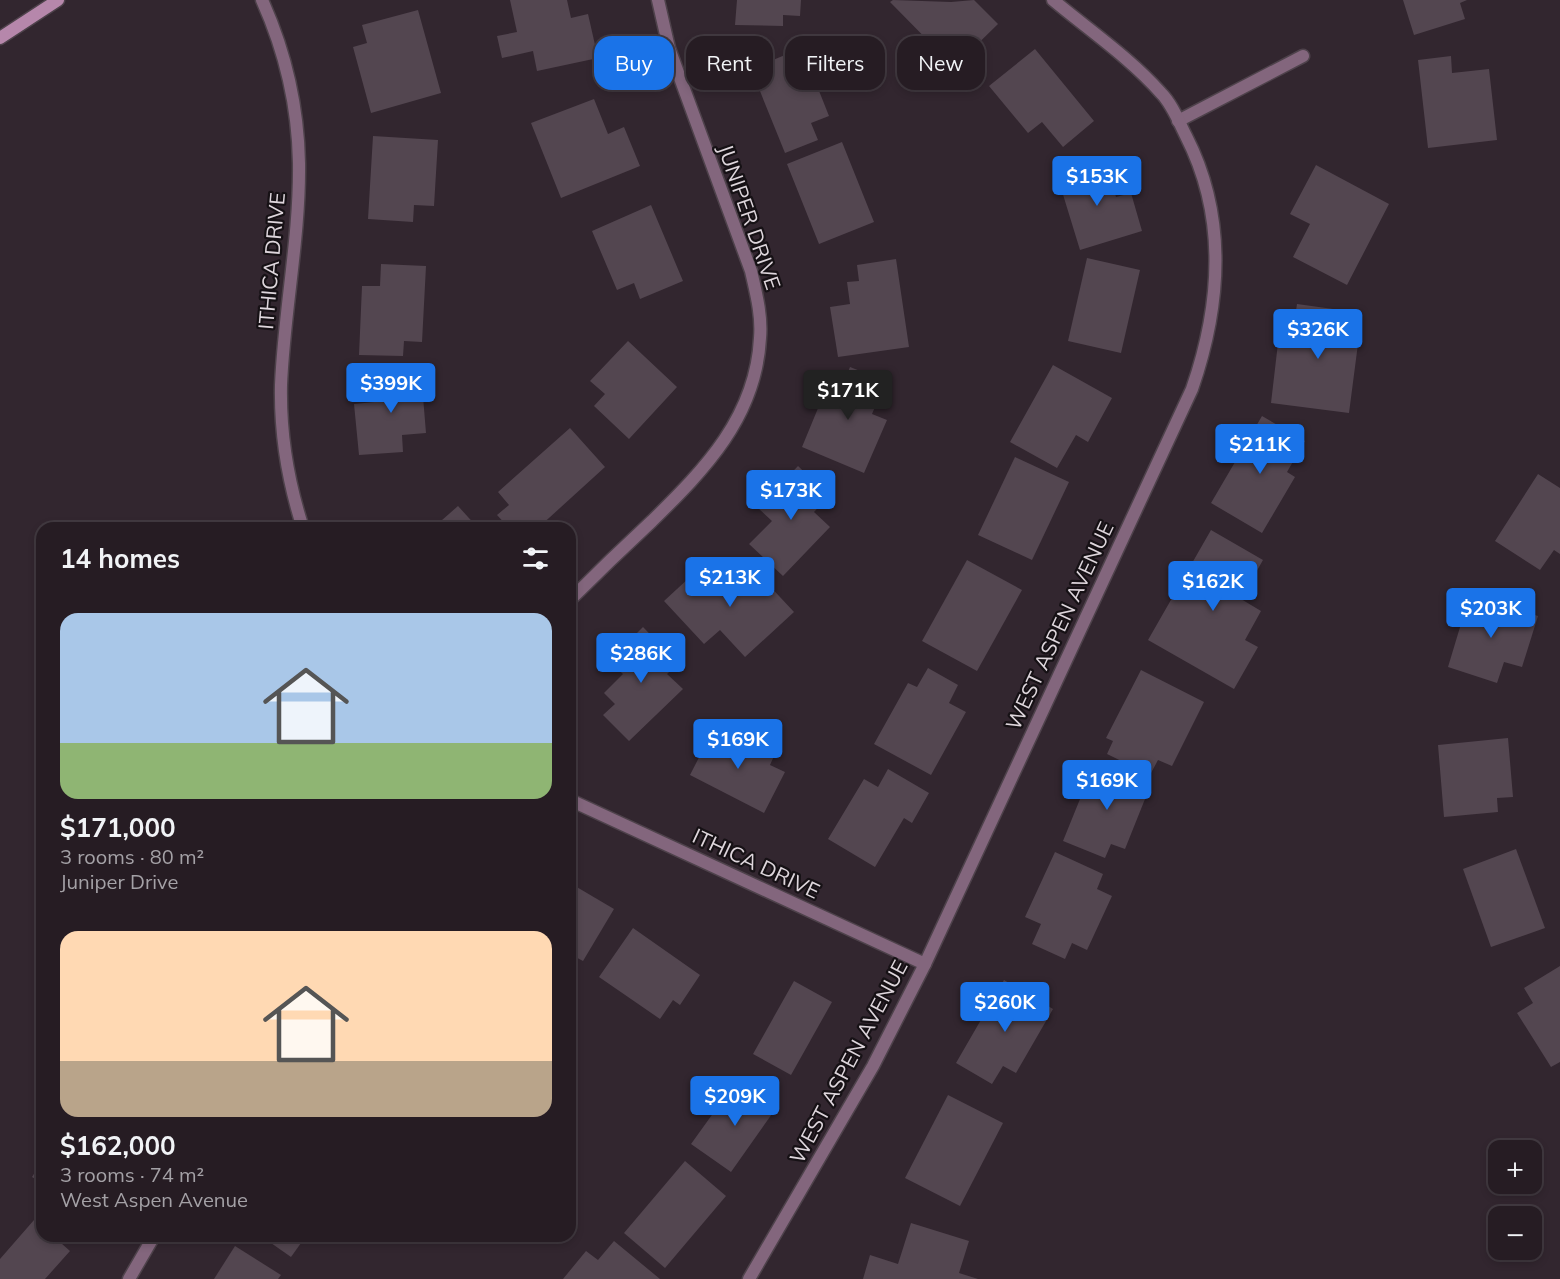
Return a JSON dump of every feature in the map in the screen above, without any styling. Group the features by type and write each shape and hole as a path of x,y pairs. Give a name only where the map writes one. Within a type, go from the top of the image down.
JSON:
{"main road":[{"path":"0,38 58,0"}],"street":[{"name":"ITHICA DRIVE","path":"262,0 280,47 297,125 298,208 281,387 287,464 302,522"},
{"name":"JUNIPER DRIVE","path":"576,594 711,460 732,431 747,401 760,338 758,304 751,271 669,48 658,0"},
{"name":"WEST ASPEN AVENUE","path":"749,1279 873,1066 925,964 1175,426 1204,353 1212,320 1217,250 1204,179 1178,121 1162,93 1053,0"},
{"path":"1178,121 1303,56"},
{"name":"ITHICA DRIVE","path":"576,803 925,964"},
{"path":"129,1279 151,1242"}],"building":[{"path":"510,0 567,0 571,18 588,14 594,40 594,59 537,71 533,51 502,58 497,36 517,32"},
{"path":"737,0 801,0 800,16 783,15 783,26 735,25"},
{"path":"893,0 951,2 974,0 998,24 985,37 923,36 890,2"},
{"path":"1403,0 1467,0 1460,3 1465,19 1414,35"},
{"path":"418,10 441,93 371,113 353,47 367,43 362,25"},
{"path":"1035,49 1094,121 1063,147 1042,122 1028,133 989,86"},
{"path":"785,55 785,90 819,90 829,116 811,123 818,140 785,153 760,90 773,90 773,60"},
{"path":"1451,56 1452,73 1489,69 1497,140 1428,148 1418,60"},
{"path":"594,99 608,134 624,127 640,166 561,198 531,123"},
{"path":"373,136 438,140 434,206 414,205 413,222 368,219"},
{"path":"842,142 874,222 819,244 787,164"},
{"path":"1105,161 1116,197 1131,193 1142,231 1080,250 1057,175"},
{"path":"1316,165 1389,204 1347,285 1293,257 1310,224 1290,214"},
{"path":"651,205 683,281 640,299 634,283 617,290 592,231"},
{"path":"1087,258 1140,270 1121,353 1068,341"},
{"path":"896,259 909,347 838,357 830,307 850,304 847,282 859,281 857,265"},
{"path":"381,264 426,266 422,342 404,341 403,356 359,355 362,286 380,286"},
{"path":"1297,304 1362,313 1349,413 1271,403 1278,343 1291,345"},
{"path":"628,341 677,387 629,439 594,406 605,394 590,381"},
{"path":"1053,365 1112,398 1088,442 1076,435 1057,468 1010,442"},
{"path":"850,367 886,381 872,414 887,420 864,473 802,447 828,384 841,389"},
{"path":"421,372 426,433 402,435 403,452 359,455 354,404 374,402 371,376"},
{"path":"1262,416 1305,441 1287,472 1295,477 1262,533 1211,503"},
{"path":"570,428 605,467 545,522 503,522 497,515 509,505 498,492"},
{"path":"1015,457 1069,482 1032,560 978,535"},
{"path":"798,466 829,496 814,512 830,527 783,576 749,544 772,521 758,508"},
{"path":"1538,474 1560,488 1560,554 1554,550 1540,570 1495,541"},
{"path":"458,506 473,522 440,522"},
{"path":"1211,530 1263,560 1241,599 1261,611 1245,640 1258,647 1234,689 1148,640"},
{"path":"967,560 1022,590 977,671 922,641"},
{"path":"703,565 726,590 751,566 794,612 745,657 720,630 704,644 664,601"},
{"path":"1470,594 1538,616 1522,667 1504,662 1497,683 1448,667"},
{"path":"643,627 678,663 667,674 683,689 629,741 603,715 615,704 604,693 623,674 609,661"},
{"path":"928,668 958,685 949,703 966,712 931,775 874,744 908,683 917,687"},
{"path":"1141,670 1204,702 1172,766 1158,760 1150,775 1107,754 1113,741 1106,738"},
{"path":"715,726 774,756 770,765 785,772 764,813 690,775"},
{"path":"1508,738 1513,797 1497,798 1498,812 1444,817 1438,745"},
{"path":"1095,762 1151,784 1125,849 1111,844 1105,858 1063,841"},
{"path":"888,769 929,793 912,823 904,818 875,867 828,839 864,779 878,787"},
{"path":"1516,849 1545,928 1491,947 1463,869"},
{"path":"1055,852 1103,874 1097,889 1112,896 1087,950 1072,943 1065,959 1032,944 1041,924 1025,917"},
{"path":"576,887 614,909 583,961 576,957"},
{"path":"633,928 700,975 680,1005 673,1000 660,1019 599,977"},
{"path":"1560,966 1560,1062 1551,1067 1517,1013 1533,1003 1524,988"},
{"path":"1004,980 1053,1009 1016,1073 1003,1066 992,1084 956,1063"},
{"path":"794,981 832,1002 791,1075 753,1054"},
{"path":"732,1087 747,1098 754,1087 779,1104 731,1172 691,1144"},
{"path":"948,1095 1003,1123 960,1206 905,1178"},
{"path":"685,1161 726,1196 665,1268 624,1233"},
{"path":"34,1220 36,1222 36,1242 60,1242 70,1251 45,1279 0,1279 0,1259"},
{"path":"911,1223 969,1241 959,1273 978,1279 863,1279 870,1255 898,1264"},
{"path":"614,1241 660,1279 563,1279 586,1251 598,1260"},
{"path":"270,1242 302,1242 291,1257"},
{"path":"235,1246 281,1275 278,1279 214,1279"}]}
